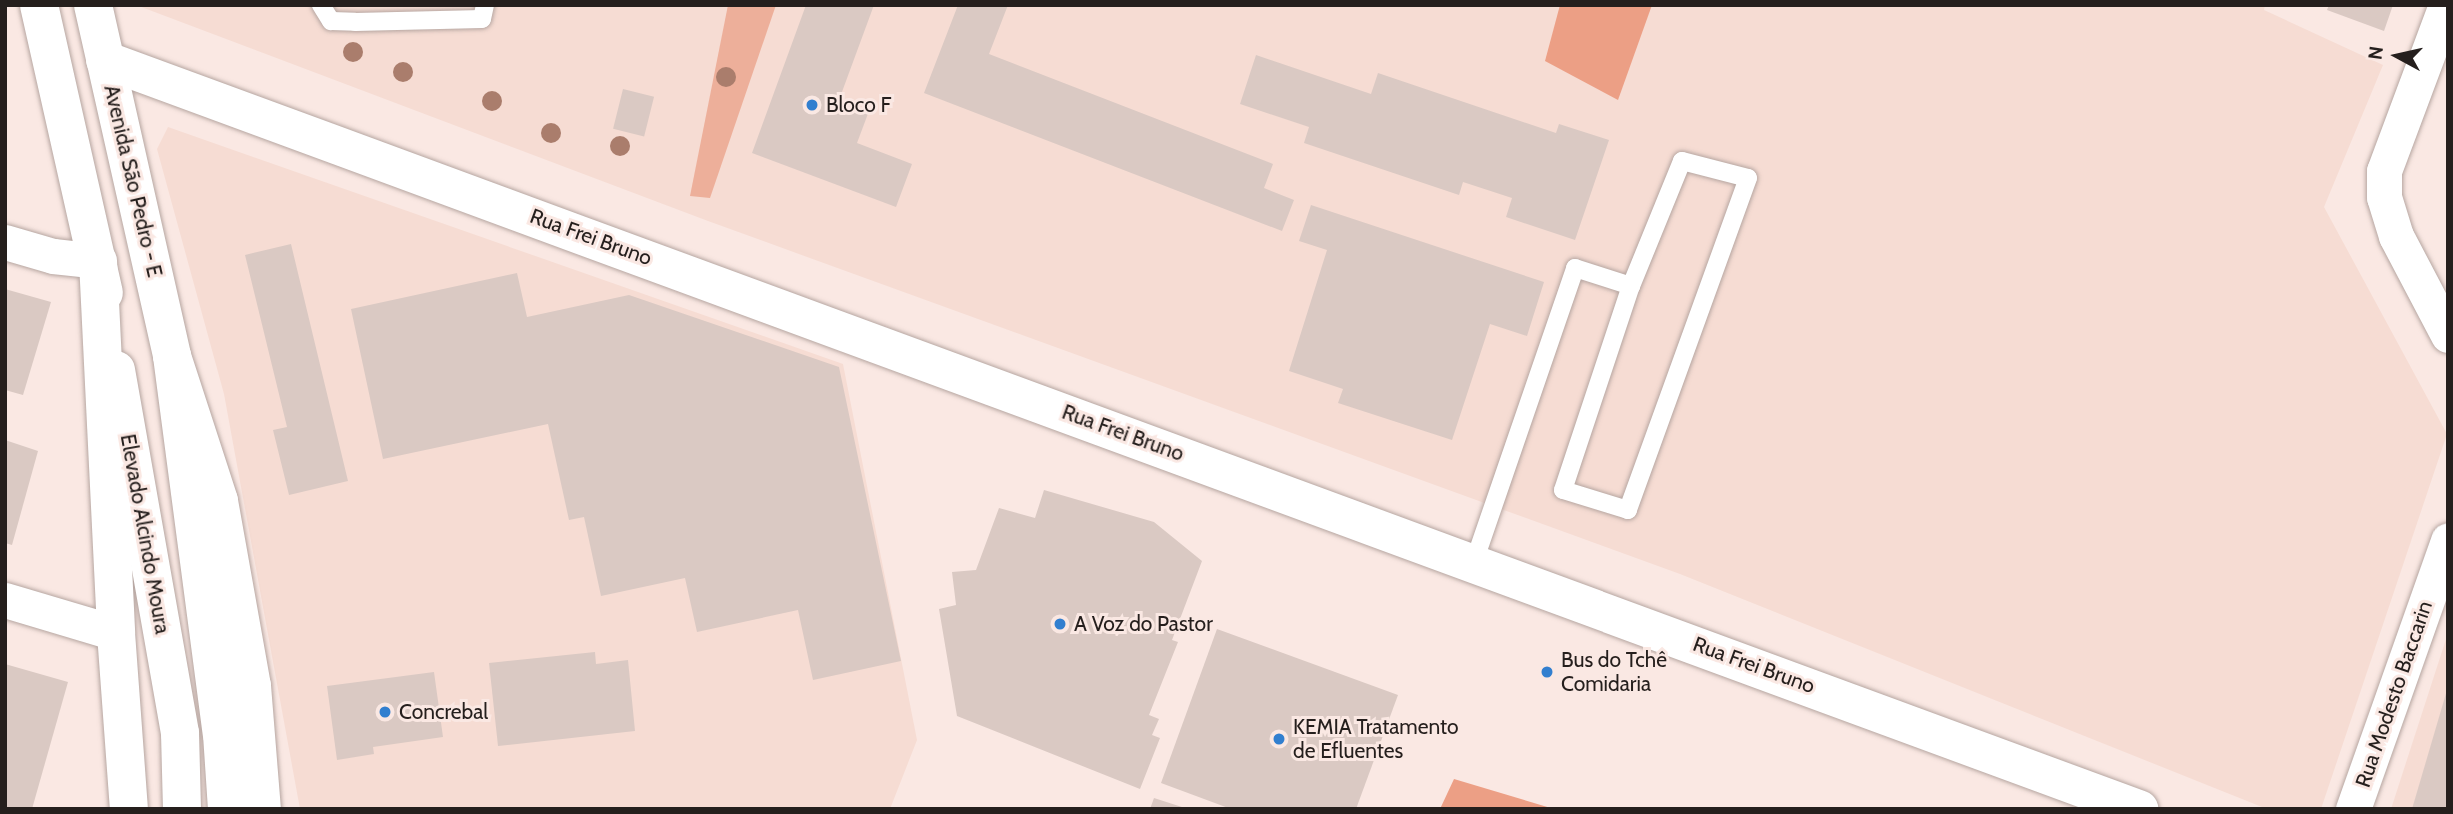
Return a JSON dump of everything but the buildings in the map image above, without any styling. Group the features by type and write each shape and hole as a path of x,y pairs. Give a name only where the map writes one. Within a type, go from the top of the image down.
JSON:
{"main road":[{"path":"39,5 98,261 116,633 129,809"},
{"name":"Avenida São Pedro - E","path":"93,5 172,356"},
{"name":"Rua Frei Bruno","path":"105,60 2139,809"},
{"name":"Elevado Alcindo Moura","path":"98,261 180,733 182,809"},
{"path":"172,356 222,734 227,809"},
{"path":"172,356 219,501 252,686 262,809"}],"street":[{"path":"2446,5 2433,68 2384,171 2384,197 2396,236 2448,335"},
{"path":"5,242 53,256 98,261"},
{"name":"Rua Modesto Baccarin","path":"2353,809 2448,540"},
{"path":"5,600 116,633"}],"lane":[{"path":"321,5 331,21 355,22 482,19 485,5"},
{"path":"1682,161 1748,178 1628,510 1563,490 1631,286 1682,161"},
{"path":"1474,562 1575,268 1631,286"}],"shaded area":[{"path":"136,5 2265,5 2264,10 2383,65 2324,207 2447,434 2321,809 2267,809 1680,574 708,221"},
{"path":"728,5 776,5 710,198 690,196"},
{"path":"1560,5 1652,5 1618,100 1545,61"},
{"path":"168,127 843,364 917,740 890,809 300,809 224,394 157,149"},
{"path":"2448,633 2448,809 2391,809"},
{"path":"1454,779 1554,809 1440,809"}],"place":[{"name":"Bloco F","path":"812,105"},
{"name":"A Voz do Pastor","path":"1060,624"},
{"name":"Bus do Tchê Comidaria","path":"1547,672"},
{"name":"Concrebal","path":"385,712"},
{"name":"KEMIA Tratamento de Efluentes","path":"1279,739"}]}
